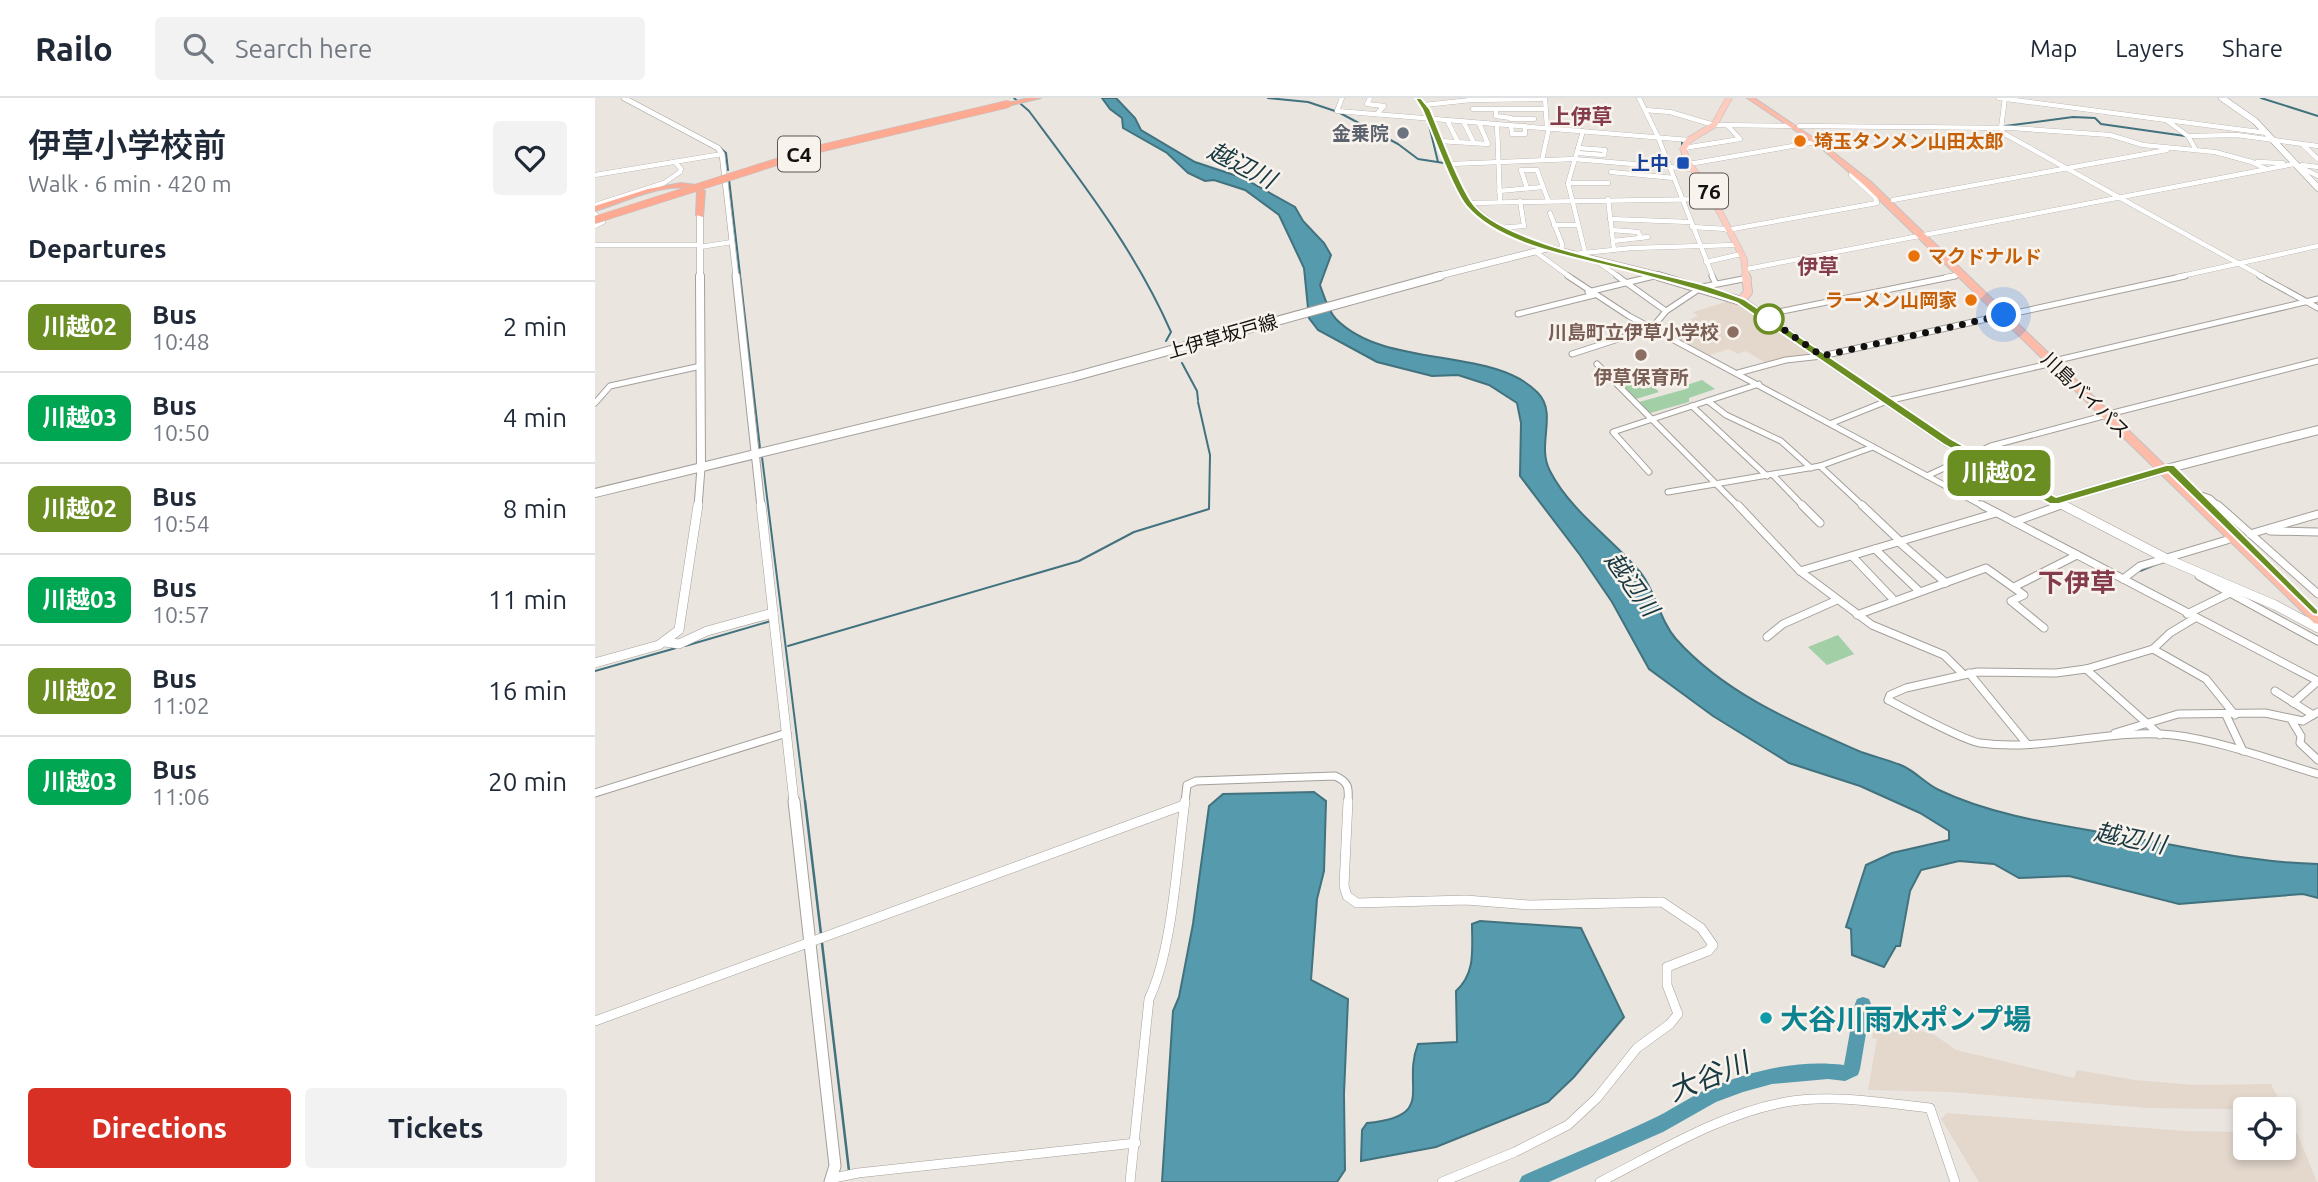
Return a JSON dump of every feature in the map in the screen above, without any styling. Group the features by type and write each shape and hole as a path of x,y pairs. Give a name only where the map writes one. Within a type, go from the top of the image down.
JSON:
{"highway":[{"name":"C4","path":"595,213 811,148 1028,98"},
{"name":"C4","path":"595,213 825,147 1038,98"},
{"name":"川島バイパス","path":"1750,98 1795,126 1867,183 2007,315"},
{"name":"川島バイパス","path":"1758,98 1892,200 1962,274 2056,361 2318,620"},
{"path":"595,213 651,195 677,191 695,197 700,215"},
{"name":"川島バイパス","path":"2167,469 2196,493 2318,610"}],"main road":[{"name":"76","path":"1729,98 1714,125 1689,140 1684,148 1690,166 1713,199 1747,269 1748,292 1741,301"},
{"path":"2222,98 2249,116 2318,188"},
{"path":"700,215 701,468"},
{"path":"1549,248 1702,287 1741,301 1968,456 2058,503 2167,469 2318,430"},
{"name":"上伊草坂戸線","path":"595,493 1073,377 1434,276 1549,248"}],"street":[{"path":"624,98 718,148 722,154 835,1166 832,1180 858,1173 1136,1143"},
{"path":"1342,98 1337,111 1689,140"},
{"path":"1370,98 1367,104 1384,106 1377,114"},
{"path":"1542,159 1548,128 1545,98 1422,100 1468,203 1498,228 1549,248"},
{"path":"1639,98 1670,167 1715,282"},
{"path":"1999,98 2267,133"},
{"path":"2001,128 2005,98"},
{"path":"1440,141 1488,144 1472,109 1471,99"},
{"path":"1472,109 1545,109"},
{"path":"1496,109 1496,116 1534,119 1525,126"},
{"path":"1510,109 1512,134 1525,134 1525,126"},
{"path":"1645,110 1670,112 1714,125 2001,128 2110,135 2143,145 2196,150 2252,162 2318,167"},
{"path":"1447,120 1458,142"},
{"path":"2166,120 2188,135 2196,150"},
{"path":"1463,121 1474,143"},
{"path":"1497,124 1500,201"},
{"path":"1684,148 1740,139 1726,125"},
{"path":"2001,128 2009,136 2318,308"},
{"path":"1583,131 1568,183 1585,252"},
{"path":"2188,135 2216,133 2318,146"},
{"path":"1576,155 1614,163 1690,166 1817,142"},
{"path":"2302,145 2318,159"},
{"path":"1892,200 2178,149"},
{"path":"1450,164 1542,159 1605,150 1604,155 1576,155"},
{"path":"595,175 722,154"},
{"path":"595,226 603,222 595,213 664,183 680,172 675,162"},
{"path":"2252,162 2267,169"},
{"path":"1614,163 1606,188 1610,199 1614,250"},
{"path":"1747,269 2294,164 2318,176"},
{"path":"1527,188 1521,170 1537,170 1548,200"},
{"path":"1611,172 1674,178"},
{"path":"1610,219 1727,230 1877,203 1875,197 1851,175"},
{"path":"1568,183 1608,183"},
{"path":"1499,191 1543,187"},
{"path":"1498,228 1524,226 1514,190"},
{"path":"1468,203 1713,199"},
{"path":"1550,213 1562,251"},
{"path":"1555,225 1577,225"},
{"path":"1612,230 1638,232 1644,237 1613,241"},
{"path":"595,245 622,243 700,246 732,242"},
{"path":"1574,254 1735,245"},
{"path":"1738,373 1786,360 1822,356 2318,246"},
{"path":"1537,253 1591,294 1652,328 1996,513 2318,681 2294,703"},
{"path":"1706,262 1741,254"},
{"path":"1595,260 1666,311"},
{"path":"1763,315 1962,274"},
{"path":"1518,314 1655,275"},
{"path":"1572,354 1652,328 1666,311 1702,287 1715,282 1748,278"},
{"path":"1832,423 1887,401 2318,299"},
{"path":"1927,476 1948,463 1998,442 2318,361"},
{"path":"1597,363 1720,485 1785,558 1872,625 1944,655 1966,674 2027,744"},
{"path":"595,403 610,386 701,366"},
{"path":"1649,472 1613,432 1759,384"},
{"path":"1708,401 1726,415 1781,441 1811,468"},
{"path":"1692,406 1820,523"},
{"path":"1668,492 1821,466 1873,447"},
{"path":"1821,466 1946,583"},
{"path":"595,663 665,642 679,630 696,530 701,468"},
{"path":"2196,493 2210,498 2318,594"},
{"path":"2014,522 2058,503 2167,559 2275,605 2318,628"},
{"path":"1800,571 1996,513"},
{"path":"2249,534 2318,514"},
{"path":"2262,531 2318,532"},
{"path":"2123,579 2140,566 2227,540"},
{"path":"1875,550 1919,592"},
{"path":"2014,587 2077,555"},
{"path":"1853,556 1892,598"},
{"path":"1857,615 1892,598 1919,592 1986,568 2024,595 2011,601 2044,628"},
{"path":"2188,569 2318,641"},
{"path":"2230,593 2191,616 2153,649 2086,669 2056,673 1966,674 1906,688 1890,695 1888,700 1967,740 1991,745 2070,743 2108,736 2160,735 2195,738 2318,774"},
{"path":"1766,637 1783,624 1837,600"},
{"path":"665,642 679,644 707,631 773,612"},
{"path":"2153,649 2206,679 2235,715"},
{"path":"2086,669 2160,735"},
{"path":"2108,736 2144,722 2178,714 2266,713 2292,721 2306,721 2316,713 2275,691"},
{"path":"2226,715 2243,751"},
{"path":"2292,721 2301,736 2300,743 2318,762 2304,770"},
{"path":"595,793 787,733"},
{"path":"1130,1182 1149,999 1157,982 1166,936 1187,785 1196,780 1335,776 1345,780 1349,787 1344,886 1349,899 1354,902 1360,904 1466,900 1529,905 1661,902 1685,916 1713,945 1708,951 1667,967 1664,976 1666,988 1674,1000 1678,1014 1672,1024 1655,1032 1637,1048 1584,1113 1551,1135 1442,1182"},
{"path":"595,1021 1184,805"},
{"path":"1600,1182 1756,1110 1789,1102 1847,1100 1930,1108 1955,1182"}],"shaded area":[{"name":"川島町立伊草小学校","path":"1732,300 1814,355 1768,364 1745,351 1738,354 1729,349 1710,355 1673,337 1698,328 1689,320 1698,316 1693,312"},
{"path":"1876,1018 1935,1035 1956,1050 2074,1078 2077,1070 2135,1080 2196,1085 2271,1084 2278,1097 2233,1097 2233,1109 2148,1108 1951,1092 1868,1090 1877,1039 1872,1038"},
{"path":"1947,1113 2187,1131 2233,1132 2233,1160 2296,1160 2297,1133 2317,1182 1979,1182 1941,1119"}],"green space":[{"path":"1652,370 1659,378 1648,381 1659,392 1636,399 1616,379"},
{"path":"1702,380 1715,389 1689,398 1689,402 1650,413 1639,402 1686,389 1684,386"},
{"path":"1838,635 1854,654 1827,665 1808,647"}],"water":[{"name":"越辺川","path":"1102,98 1116,98 1135,118 1141,130 1195,162 1243,178 1295,207 1331,255 1320,285 1328,308 1336,319 1357,335 1410,352 1495,369 1519,378 1538,393 1546,410 1546,461 1559,486 1580,512 1641,573 1676,639 1716,676 1762,705 1811,730 1861,752 1903,766 1939,790 1985,808 2059,825 2225,854 2318,864 2318,898 2303,894 2179,904 2069,876 2019,878 1994,864 1959,861 1921,870 1910,891 1900,946 1896,946 1884,967 1852,955 1851,929 1846,927 1866,865 1892,853 1949,840 1949,831 1920,813 1860,786 1789,763 1713,716 1649,669 1612,602 1520,476 1521,423 1517,403 1489,385 1458,375 1432,376 1377,362 1318,330 1309,318 1304,268 1279,215 1245,190 1214,180 1205,181 1188,173 1167,153 1123,128 1122,118 1110,109"},
{"path":"1314,792 1326,801 1324,871 1317,899 1311,980 1348,999 1344,1094 1345,1170 1337,1182 1162,1182 1173,1011 1179,997 1193,924 1209,806 1223,794"},
{"path":"1480,921 1581,928 1624,1017 1574,1077 1548,1102 1436,1147 1361,1161 1362,1130 1367,1123 1403,1114 1410,1106 1418,1044 1457,1042 1456,991 1470,968 1472,924"}],"waterway":[{"path":"1014,98 1029,111 1124,245 1171,332 1166,341"},
{"path":"1268,98 1308,102 1335,111"},
{"path":"2261,98 2318,116"},
{"path":"1340,113 1398,144 1418,159 1444,163"},
{"path":"2005,126 2073,117 2095,118 2101,124 2185,136"},
{"path":"1428,121 1438,162"},
{"path":"1682,141 1682,166"},
{"path":"718,146 726,153 728,170"},
{"path":"729,179 760,448"},
{"path":"1182,363 1197,391 1198,400"},
{"path":"788,646 1079,561 1134,532 1209,509 1210,455 1198,402"},
{"path":"762,457 805,802"},
{"path":"2140,571 2157,564"},
{"path":"685,646 771,621"},
{"path":"595,671 676,648"},
{"path":"805,801 821,934"},
{"path":"822,943 849,1171"},
{"name":"大谷川","path":"1528,1182 1657,1126 1711,1096 1743,1084 1772,1076 1828,1071 1845,1073 1852,1069 1863,1004"}],"tunnel":[{"path":"2231,539 2246,535"}],"bus line":[{"name":"川越02","path":"1418,98 1426,109 1471,208 1498,228 1549,248 1702,287 1741,301 1968,456 2055,501 2170,468 2318,610"}],"place":[{"name":"金乗院","path":"1403,133"},
{"name":"埼玉タンメン山田太郎","path":"1800,141"},
{"name":"上中","path":"1683,163"},
{"name":"マクドナルド","path":"1914,256"},
{"name":"ラーメン山岡家","path":"1971,300"},
{"name":"川島町立伊草小学校","path":"1733,332"},
{"name":"伊草保育所","path":"1641,355"},
{"name":"大谷川雨水ポンプ場","path":"1766,1018"}],"district":[{"name":"上伊草","path":"1581,116"},
{"name":"伊草","path":"1818,266"},
{"name":"下伊草","path":"2077,582"}],"route":[{"path":"1769,319 1769,314 1763,315 1822,356 2004,315"}]}
